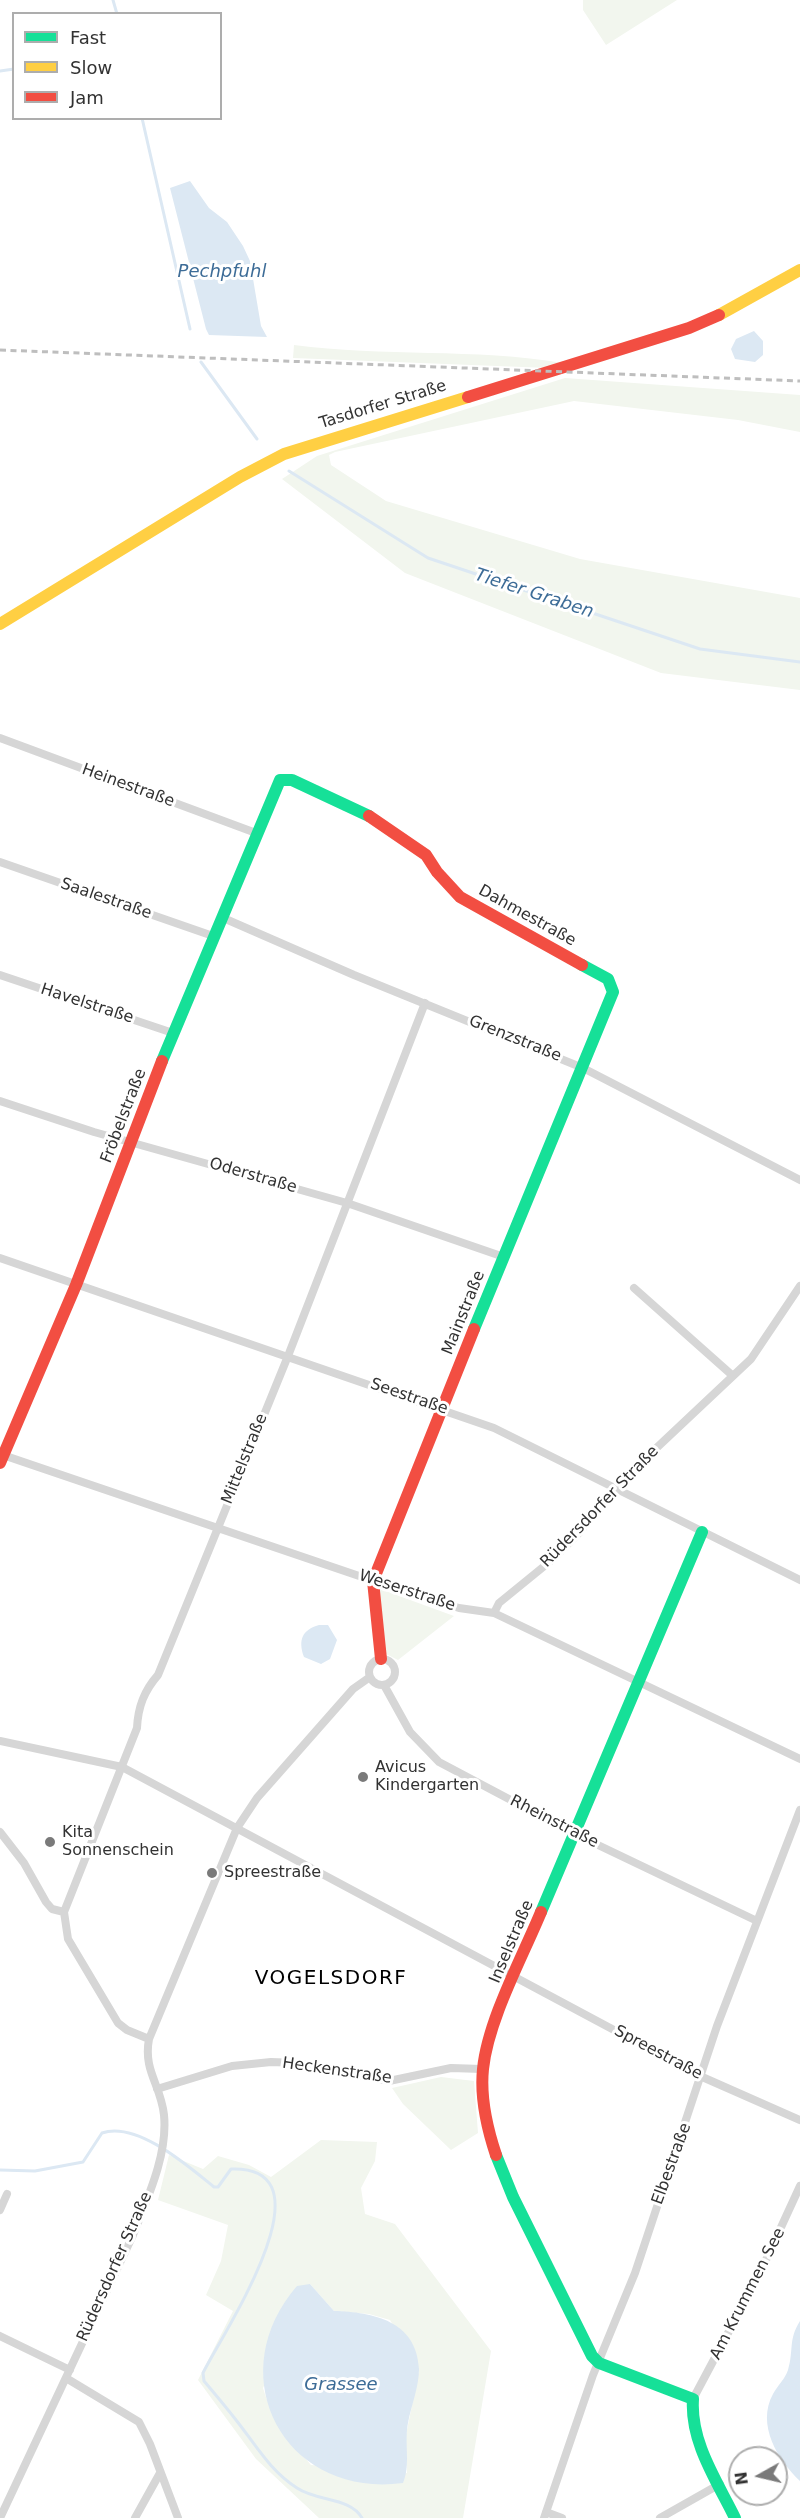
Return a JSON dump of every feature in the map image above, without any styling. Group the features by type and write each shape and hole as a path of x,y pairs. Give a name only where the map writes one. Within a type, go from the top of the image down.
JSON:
{"street":[{"name":"Tasdorfer Straße","path":"0,624 240,477 284,454 689,328 741,305 800,270"},
{"name":"Heinestraße","path":"0,738 256,833"},
{"name":"Fröbelstraße","path":"1,1457 76,1285 173,1033 280,780"},
{"name":"Dahmestraße","path":"280,780 302,785 383,823 426,855 437,872 460,897 608,979 612,985"},
{"name":"Saalestraße","path":"0,862 213,936"},
{"name":"Grenzstraße","path":"221,917 583,1068 800,1180"},
{"name":"Havelstraße","path":"0,975 173,1033"},
{"name":"Mainstraße","path":"381,1659 374,1581 528,1192 550,1148 583,1068 613,992 612,985"},
{"name":"Mittelstraße","path":"64,1912 137,1728 138,1711 148,1686 159,1675 288,1356 425,1003"},
{"name":"Oderstraße","path":"0,1101 347,1203 504,1257"},
{"name":"Seestraße","path":"0,1258 442,1408 516,1437 800,1580"},
{"name":"Rüdersdorfer Straße","path":"494,1613 499,1603 553,1559 579,1533 615,1487 759,1350 800,1286"},
{"path":"634,1288 733,1376"},
{"name":"Weserstraße","path":"1,1457 459,1608 494,1613 800,1760"},
{"name":"Inselstraße","path":"599,2363 588,2353 571,2311 498,2167 485,2122 482,2069 490,2034 702,1532"},
{"path":"381,1659 392,1663 395,1670 394,1678 384,1685 376,1683 370,1677 371,1665 381,1659"},
{"name":"Rüdersdorfer Straße","path":"0,2518 133,2235 162,2143 164,2113 147,2065 149,2039 237,1828 257,1798 353,1689 370,1677"},
{"name":"Rheinstraße","path":"384,1685 410,1732 439,1762 575,1834 757,1921"},
{"name":"Spreestraße","path":"0,1741 122,1767 700,2076 800,2121"},
{"name":"Elbestraße","path":"545,2515 680,2146 700,2076 800,1810"},
{"path":"0,1832 24,1863 46,1902 52,1909 64,1912 68,1939 118,2023 127,2030 149,2039"},
{"name":"Heckenstraße","path":"157,2089 232,2066 271,2062 298,2063 389,2081 451,2068 482,2069"},
{"name":"Am Krummen See","path":"693,2399 760,2273 800,2186"},
{"path":"0,2210 7,2194"},
{"path":"0,2336 68,2374 139,2422 150,2444 178,2518"},
{"path":"599,2363 693,2399 690,2412 694,2428 735,2518"},
{"path":"135,2518 160,2473"},
{"path":"660,2518 720,2484"},
{"path":"545,2515 562,2518"}],"shaded area":[{"path":"583,0 677,0 606,45 583,10"},
{"path":"294,345 361,351 530,358 563,363 548,368 293,358"},
{"path":"565,378 800,395 800,432 738,420 574,401 335,452 329,455 331,465 386,501 580,559 800,598 800,690 661,673 405,573 282,479 317,456"},
{"path":"380,1589 454,1616 398,1660 386,1654 379,1607"},
{"path":"441,2077 474,2081 478,2133 451,2150 403,2104 392,2088"},
{"path":"321,2140 377,2142 375,2161 361,2188 365,2214 395,2224 491,2351 463,2518 319,2518 256,2459 198,2380 233,2311 206,2295 221,2261 228,2225 158,2200 169,2155 203,2169 218,2156 249,2165 271,2177","holes":["310,2284 334,2311 369,2314 390,2320 419,2370 405,2440 407,2473 311,2465 282,2430 267,2400 263,2388"]}],"water":[{"name":"Pechpfuhl","path":"190,181 209,208 227,222 243,246 250,261 261,326 267,337 209,335 206,329 170,188"},
{"path":"754,331 763,341 763,355 755,362 735,359 731,349 736,339"},
{"path":"319,1625 328,1625 337,1640 330,1659 321,1664 304,1657 301,1646 305,1633"},
{"name":"Grassee","path":"310,2284 334,2311 378,2317 402,2330 410,2340 416,2353 419,2376 408,2423 407,2469 403,2483 361,2483 326,2472 297,2451 276,2424 265,2392 264,2357 274,2321 297,2286"},
{"path":"800,2321 800,2481 788,2468 788,2446 774,2446 768,2430 767,2418 768,2406 773,2394 788,2370 796,2328"}],"waterway":[{"name":"Tiefer Graben","path":"113,0 116,12"},
{"path":"0,71 12,69"},
{"name":"Tiefer Graben","path":"142,120 190,329"},
{"name":"Tiefer Graben","path":"201,362 257,439"},
{"name":"Tiefer Graben","path":"289,471 428,558 700,649 800,662"},
{"path":"0,2170 35,2171 83,2162 102,2133 116,2131 131,2133 146,2139 214,2187 218,2187 231,2169 261,2175 274,2194 273,2222 264,2256 248,2291 203,2373 204,2381 264,2457 287,2481 314,2496 350,2506 362,2518"}],"railway":[{"path":"0,350 800,381"}],"traffic: fast":[{"path":"162,1061 280,780 292,780 369,816"},
{"path":"474,1329 613,992 608,979 582,965"},
{"path":"541,1912 702,1532"},
{"path":"496,2155 513,2197 592,2356 599,2363 693,2399 693,2415 700,2446 735,2518"}],"traffic: slow":[{"path":"719,315 800,270"},
{"path":"0,624 240,477 284,454 468,397"}],"traffic: jam":[{"path":"468,397 689,328 719,315"},
{"path":"369,816 426,855 437,872 460,897 582,965"},
{"path":"0,1463 76,1285 162,1061"},
{"path":"381,1659 373,1581 474,1329"},
{"path":"496,2155 483,2102 482,2080 486,2050 507,1989 541,1912"}],"place":[{"name":"Avicus Kindergarten","path":"363,1777"},
{"name":"Kita Sonnenschein","path":"50,1842"},
{"name":"Spreestraße","path":"212,1873"}],"district":[{"name":"VOGELSDORF","path":"331,1979"}]}
